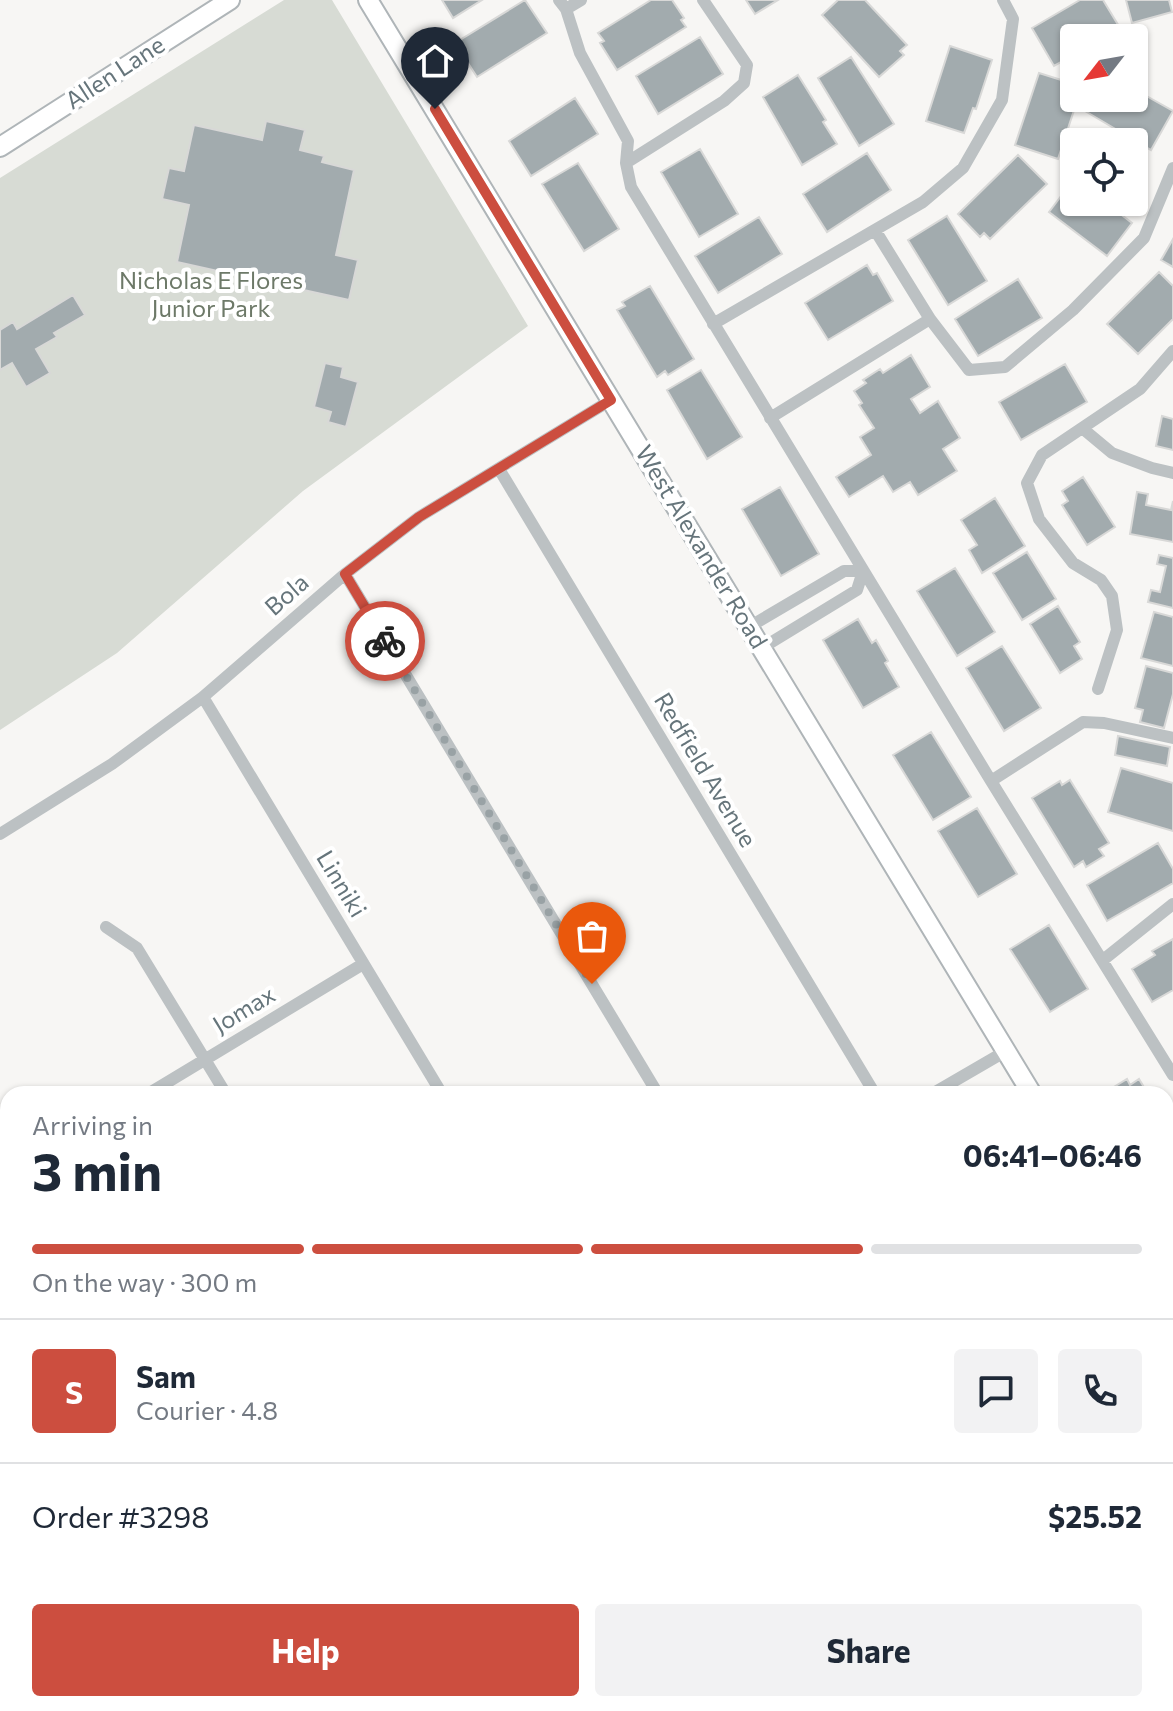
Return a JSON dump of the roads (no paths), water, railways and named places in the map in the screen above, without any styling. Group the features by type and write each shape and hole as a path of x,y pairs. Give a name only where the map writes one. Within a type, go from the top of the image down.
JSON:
{"main road":[{"name":"Allen Lane","path":"0,147 230,0"},
{"name":"West Alexander Road","path":"368,0 1027,1086"}],"street":[{"path":"581,0 562,4 580,53 628,141 626,163 631,187 1173,1075"},
{"path":"626,163 724,101 744,83 747,65 703,0"},
{"path":"713,324 923,202 963,168 1002,100 1013,19 1003,0"},
{"path":"875,230 930,319 969,370 1005,367 1073,310 1144,238 1173,168"},
{"path":"770,418 930,319"},
{"path":"1098,689 1117,630 1112,596 1101,580 1073,563 1039,519 1027,483 1042,455 1140,389 1173,351"},
{"name":"Bola","path":"0,834 112,764 203,697 345,574 419,517 611,400"},
{"path":"1082,428 1112,453 1173,473"},
{"name":"Redfield Avenue","path":"499,469 870,1086"},
{"path":"749,627 844,571 863,571"},
{"path":"762,648 857,590 863,571"},
{"path":"345,574 653,1086"},
{"name":"Linniki","path":"203,697 437,1086"},
{"path":"991,781 1083,722 1104,723 1173,738"},
{"path":"1103,960 1173,904"},
{"path":"106,927 137,948 221,1086"},
{"name":"Jomax","path":"161,1086 363,964"},
{"path":"946,1086 1006,1051"}],"park label":[{"name":"Nicholas E Flores Junior Park","path":"211,295"}]}
